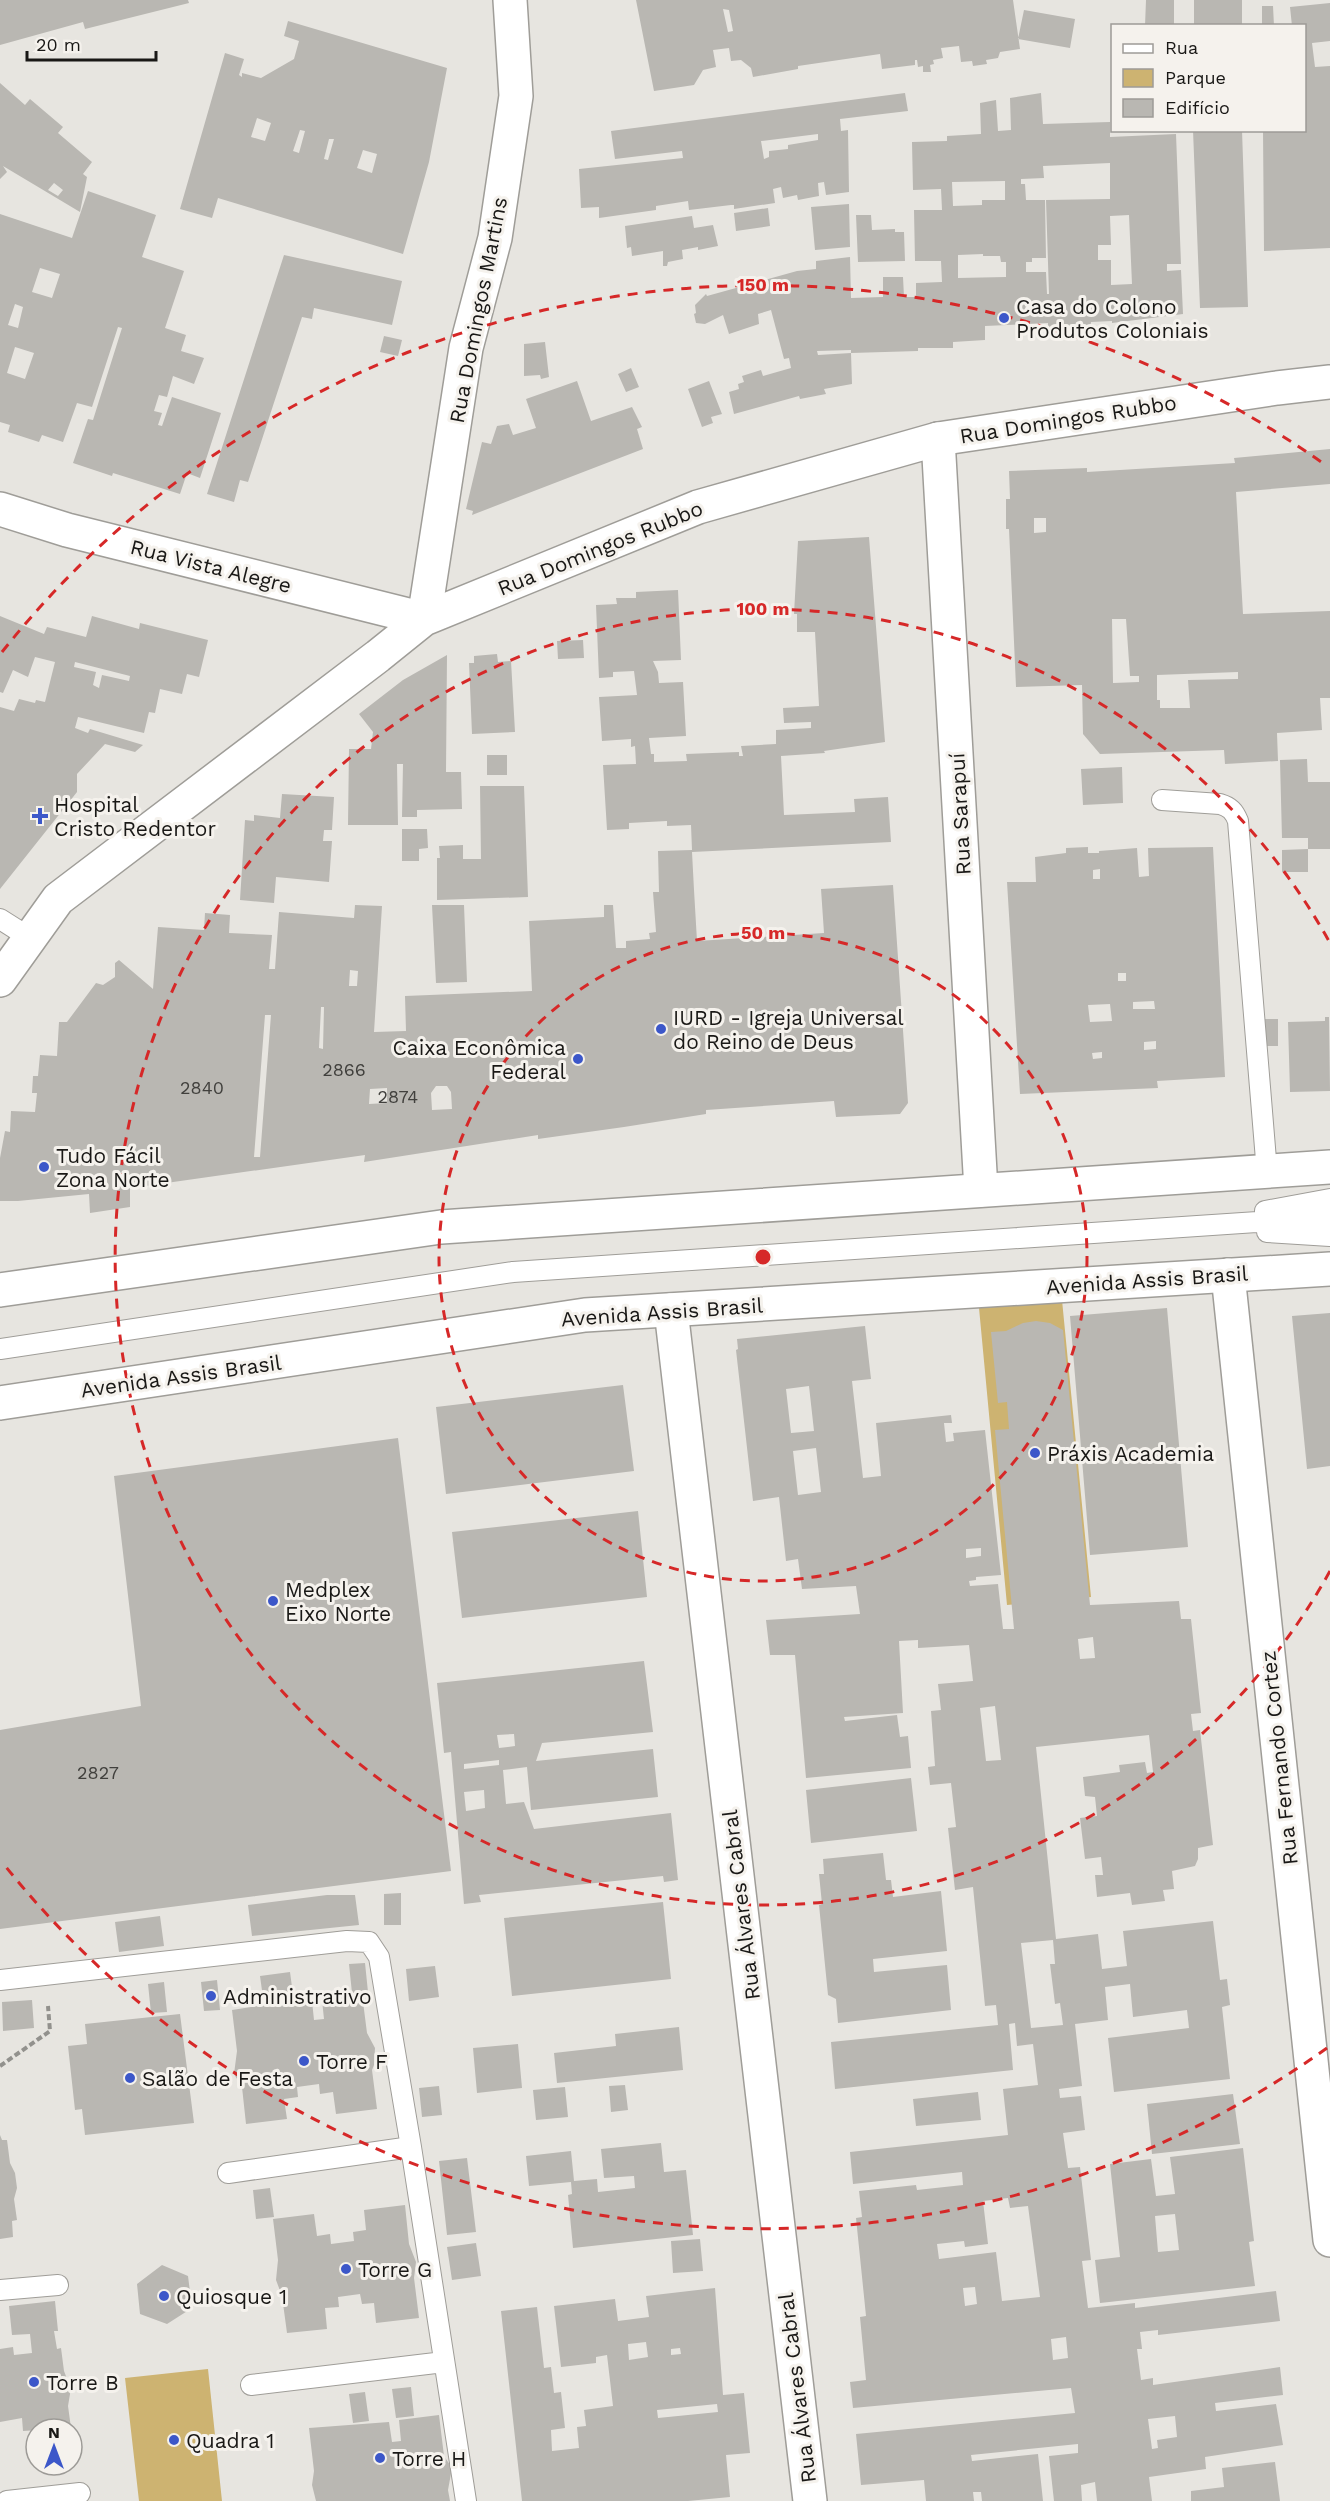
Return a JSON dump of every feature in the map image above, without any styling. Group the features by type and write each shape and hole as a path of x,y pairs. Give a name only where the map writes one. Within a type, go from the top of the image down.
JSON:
{"street":[{"name":"Rua Domingos Martins","path":"424,619 466,348 495,238 516,96 510,0"},
{"name":"Rua Domingos Rubbo","path":"0,980 58,899 424,619 698,507 938,439 1330,382"},
{"name":"Rua Sarapuí","path":"938,439 981,1190"},
{"name":"Rua Vista Alegre","path":"0,509 67,530 424,619"},
{"path":"0,1290 441,1227 1330,1167"},
{"name":"Avenida Assis Brasil","path":"0,1403 585,1316 1330,1269"},
{"name":"Rua Fernando Cortez","path":"1228,1275 1330,2241"},
{"name":"Rua Álvares Cabral","path":"671,1310 810,2501"}],"lane":[{"path":"1162,800 1220,804 1235,813 1238,821 1267,1172"},
{"path":"0,919 30,938"},
{"path":"1174,1228 1330,1199"},
{"path":"2,1347 513,1272 1330,1217"},
{"path":"1174,1228 1330,1236"},
{"path":"0,1980 347,1941 369,1942 379,1957 466,2501"},
{"path":"228,2173 411,2147"},
{"path":"0,2290 58,2285"},
{"path":"251,2385 444,2362"},
{"path":"7,2501 80,2493"}],"path":[{"path":"0,2066 50,2031 46,1975"}],"green space":[{"name":"Práxis Academia","path":"1062,1300 1091,1597 1007,1605 979,1308"},
{"name":"Quadra 1","path":"208,2369 222,2501 139,2501 125,2378"}],"building":[{"path":"0,0 188,0 189,3 85,29 83,22 0,45"},
{"path":"636,0 1013,0 1020,49 1000,52 998,58 986,60 987,64 973,66 972,61 961,62 959,46 941,48 943,58 933,60 934,64 930,65 931,72 923,72 923,66 918,67 917,60 915,60 915,65 882,69 880,54 798,66 798,69 753,77 751,68 741,60 731,61 729,48 713,50 716,67 703,70 694,85 654,91","holes":["723,9 729,10 733,31 728,32"]},
{"path":"1146,0 1174,0 1174,24 1145,24"},
{"path":"1194,0 1242,0 1242,24 1194,24"},
{"path":"1330,3 1330,41 1312,43 1315,67 1330,66 1330,248 1264,251 1263,132 1306,132 1306,24 1292,24 1290,7"},
{"path":"1262,6 1273,6 1274,24 1262,24"},
{"path":"1024,10 1075,19 1070,48 1018,39"},
{"path":"288,21 447,68 429,162 403,254 218,198 212,218 180,209 225,53 244,59 239,75 242,77 242,73 261,78 294,59 299,41 284,36","holes":["257,118 271,123 265,141 251,137","300,130 305,131 299,153 293,151","329,139 334,139 328,160 324,159","363,150 377,154 372,173 357,168"]},
{"path":"0,83 25,105 30,99 63,127 58,133 92,162 83,174 87,177 80,212 3,166 7,172 0,179","holes":["54,183 63,190 58,196 48,190"]},
{"path":"905,93 908,111 840,119 841,131 848,130 849,192 826,195 824,182 818,183 819,196 798,200 797,195 783,198 781,187 773,189 775,203 734,209 734,205 731,205 689,210 688,201 656,206 656,210 599,218 599,207 581,208 579,169 683,158 682,151 615,159 611,131","holes":["818,134 818,140 788,145 788,149 769,151 769,157 764,159 761,141"]},
{"path":"1041,93 1043,124 1110,122 1110,137 1176,134 1181,264 1167,264 1167,271 1181,270 1183,314 1112,323 1112,321 1091,322 1090,328 1048,328 1048,323 985,326 985,340 953,342 953,348 851,353 852,384 824,389 826,394 800,399 799,396 734,414 729,392 739,389 738,384 744,382 742,376 761,370 763,376 791,368 789,358 784,359 771,310 758,314 759,324 729,334 723,315 705,324 696,323 695,305 706,294 707,296 797,271 816,269 816,261 850,257 851,298 883,297 883,277 903,277 904,297 916,297 916,283 942,282 941,261 915,261 914,210 942,210 941,189 913,190 912,142 947,141 947,136 981,134 980,103 996,100 998,131 1011,130 1010,98","holes":["1110,163 1110,199 1046,200 1049,294 1047,294 1046,272 1026,272 1026,262 1032,262 1032,258 1046,258 1045,200 1026,200 1025,184 1021,184 1021,179 1044,178 1043,166","1005,181 1005,200 982,200 982,205 953,206 952,182","1129,215 1132,284 1111,285 1111,260 1098,260 1098,245 1111,245 1110,216","958,255 1000,256 1001,262 1006,262 1006,277 958,278","851,350 851,353 818,355 817,351"]},
{"path":"1193,132 1242,132 1248,307 1200,308"},
{"path":"88,191 156,215 142,257 184,271 165,328 186,335 181,351 204,358 194,384 173,376 167,397 159,395 154,411 162,413 158,425 162,426 172,397 221,413 200,478 187,473 180,494 73,463 88,419 93,420 122,328 118,327 92,407 77,403 63,442 42,435 39,442 8,432 10,425 0,422 0,214 72,238","holes":["40,268 60,274 52,298 32,292","15,304 23,307 18,328 8,325","15,347 34,353 25,379 7,373"]},
{"path":"849,204 850,247 815,250 811,207"},
{"path":"768,208 770,226 736,231 734,213"},
{"path":"856,215 871,215 872,230 895,229 895,232 904,232 905,261 858,262"},
{"path":"692,216 694,228 713,225 718,246 682,250 683,259 668,262 667,266 663,266 663,251 632,256 631,247 627,248 625,226"},
{"path":"284,255 402,281 392,325 314,308 312,319 302,317 248,482 240,480 234,502 207,494"},
{"path":"384,336 402,340 398,356 380,352"},
{"path":"545,342 549,377 541,379 540,375 524,376 524,344"},
{"path":"631,368 639,387 626,392 618,374"},
{"path":"577,381 591,421 632,407 642,427 637,429 643,449 472,515 473,511 466,509 482,442 491,444 497,426 509,424 513,435 536,428 526,399"},
{"path":"709,381 722,414 711,417 713,423 702,427 688,389"},
{"path":"1330,449 1330,484 1236,492 1243,614 1330,611 1330,698 1320,698 1322,730 1277,733 1278,761 1225,764 1224,750 1100,754 1083,734 1082,685 1016,687 1009,529 1006,529 1006,499 1010,499 1009,471 1087,468 1087,472 1235,463 1234,458","holes":["1034,518 1046,518 1046,532 1034,533","1112,619 1126,619 1130,676 1139,676 1139,682 1113,683","1238,672 1238,679 1188,680 1190,708 1160,708 1160,700 1157,700 1157,675"]},
{"path":"869,537 885,742 824,751 825,753 781,756 784,815 855,812 854,799 888,797 891,842 692,852 697,941 824,933 821,889 893,885 908,1103 900,1114 836,1117 834,1101 706,1110 706,1114 624,1127 538,1139 538,1135 364,1162 365,1155 145,1186 145,1182 137,1182 136,1186 130,1188 130,1207 90,1213 89,1194 0,1201 0,1158 5,1131 10,1132 11,1111 35,1112 37,1093 32,1093 33,1076 38,1076 40,1055 57,1056 59,1022 67,1022 96,983 103,985 115,977 115,963 119,960 153,989 158,927 204,930 205,913 230,915 229,933 272,935 269,969 275,969 279,912 354,918 355,905 382,906 374,1032 406,1031 405,996 532,991 529,921 604,917 604,905 613,905 616,948 626,948 626,941 650,939 649,933 656,932 653,892 659,892 658,851 692,850 691,825 667,826 667,821 629,823 629,829 607,830 603,765 636,764 635,746 631,747 631,739 602,741 599,697 637,695 634,671 613,672 613,677 599,678 596,605 617,604 616,598 636,598 636,592 678,590 681,660 653,661 658,672 659,683 683,682 686,736 649,738 654,762 687,761 686,754 739,752 739,756 743,756 741,746 776,744 776,730 811,728 811,722 784,723 783,708 819,706 815,632 797,632 797,614 794,614 798,541","holes":["350,970 358,971 357,986 349,986","321,1007 324,1007 323,1049 319,1048","265,1015 271,1015 260,1157 254,1157","436,1086 447,1086 451,1092 452,1109 432,1110 431,1093","387,1088 387,1103 369,1104 370,1089"]},
{"path":"0,616 44,634 47,627 86,637 92,616 139,629 140,623 208,640 199,677 187,674 182,694 160,689 155,713 149,712 144,733 78,717 75,728 88,733 90,729 143,745 135,752 105,744 77,774 77,792 0,889 0,707 14,711 19,699 35,703 36,700 45,702 55,662 35,657 28,677 13,670 3,693 0,692","holes":["75,662 130,676 129,681 102,675 99,688 93,685 96,672 74,667"]},
{"path":"583,640 584,658 558,659 557,641"},
{"path":"497,654 498,662 511,661 515,732 472,734 469,663 474,663 474,656"},
{"path":"447,655 446,772 461,772 462,809 417,810 417,817 402,817 403,764 397,764 398,825 348,825 349,749 371,749 373,732 359,714 403,680"},
{"path":"487,755 507,755 507,775 487,775"},
{"path":"1307,759 1308,782 1330,782 1330,849 1308,849 1308,838 1282,838 1280,760"},
{"path":"1122,767 1123,803 1083,805 1081,769"},
{"path":"480,786 524,786 528,897 437,900 439,846 463,845 463,859 481,859"},
{"path":"282,794 334,797 332,830 324,830 323,841 332,841 329,882 276,877 274,903 240,900 245,820 254,821 254,815 280,818"},
{"path":"402,829 427,829 428,848 419,849 419,861 402,861"},
{"path":"1088,847 1088,853 1099,853 1099,851 1137,848 1139,877 1149,876 1148,848 1213,847 1225,1077 1157,1081 1158,1088 1020,1094 1007,882 1036,882 1035,857 1066,853 1066,848","holes":["1100,869 1100,879 1093,879 1093,870","1118,973 1126,973 1126,981 1118,981","1154,1001 1155,1009 1133,1009 1133,1002","1110,1004 1112,1021 1090,1022 1088,1005","1156,1041 1156,1049 1144,1050 1144,1042","1102,1052 1102,1058 1093,1059 1092,1053"]},
{"path":"1308,849 1308,872 1282,872 1282,850"},
{"path":"432,905 464,905 467,982 436,983"},
{"path":"1325,1017 1329,1017 1330,1091 1290,1092 1288,1022 1325,1021"},
{"path":"1265,1019 1278,1019 1278,1046 1266,1046"},
{"path":"1167,1308 1188,1547 1090,1555 1070,1316"},
{"path":"1330,1313 1330,1466 1307,1469 1292,1316"},
{"path":"1036,1321 1050,1323 1063,1330 1090,1605 1179,1601 1181,1619 1191,1619 1201,1713 1191,1714 1193,1731 1200,1730 1213,1845 1198,1848 1198,1859 1195,1866 1172,1871 1174,1889 1163,1890 1165,1901 1132,1905 1130,1893 1097,1897 1095,1875 1103,1875 1101,1857 1085,1859 1080,1818 1097,1816 1095,1797 1085,1796 1083,1777 1120,1772 1119,1765 1145,1762 1147,1773 1153,1772 1149,1735 1036,1747 1056,1939 1098,1934 1102,1969 1127,1966 1123,1931 1213,1921 1220,1980 1227,1979 1230,2005 1222,2007 1230,2079 1114,2092 1108,2038 1189,2028 1187,2010 1133,2017 1130,1984 1105,1987 1108,2020 1075,2024 1082,2086 1059,2089 1060,2098 1081,2096 1085,2130 1063,2133 1068,2168 1080,2167 1091,2260 1082,2261 1088,2308 1135,2303 1135,2308 1276,2291 1280,2321 1158,2335 1158,2330 1140,2332 1142,2349 1137,2349 1141,2380 1153,2378 1153,2385 1280,2367 1283,2395 1215,2403 1216,2411 1276,2404 1283,2445 1205,2457 1206,2469 1149,2477 1152,2501 1097,2501 1095,2482 1081,2485 1082,2501 1054,2501 1049,2456 1078,2453 1078,2444 971,2455 972,2461 1038,2454 1043,2501 982,2501 981,2492 973,2492 974,2501 926,2501 924,2480 861,2485 856,2434 1075,2413 1071,2388 853,2408 850,2382 866,2380 860,2317 866,2316 856,2218 862,2217 859,2191 916,2185 917,2190 963,2185 962,2172 853,2184 850,2152 1008,2135 1003,2089 1038,2085 1033,2044 1017,2046 1015,2023 1009,2024 1013,2070 835,2089 831,2042 998,2025 996,2005 985,2006 973,1887 955,1890 948,1828 956,1827 951,1783 930,1785 928,1767 935,1766 931,1711 941,1710 938,1684 973,1681 969,1645 918,1648 918,1640 899,1641 903,1713 844,1717 845,1721 897,1715 900,1737 908,1736 911,1768 806,1778 795,1655 770,1655 766,1620 860,1614 856,1586 802,1589 798,1559 786,1561 779,1497 753,1501 736,1350 738,1349 737,1339 865,1326 871,1379 852,1381 863,1478 881,1476 876,1423 951,1415 952,1423 944,1423 946,1442 954,1441 953,1433 985,1430 1001,1575 976,1577 976,1580 969,1581 970,1586 998,1584 1003,1629 1014,1629 995,1430 1009,1429 1007,1402 998,1403 991,1332 1006,1331 1023,1323","holes":["809,1386 814,1431 791,1433 786,1389","816,1448 821,1492 798,1495 793,1451","981,1548 981,1556 966,1558 966,1549","1093,1637 1095,1658 1080,1659 1078,1639","995,1706 1001,1760 986,1761 980,1708","1053,1940 1055,1964 1050,1964 1055,2004 1060,2003 1063,2025 1031,2028 1021,1943","1008,2198 1010,2208 1028,2206 1040,2297 1002,2301 996,2252 939,2259 937,2244 964,2241 965,2247 988,2244 983,2201","975,2287 977,2304 965,2306 963,2288","1066,2337 1068,2358 1053,2360 1051,2339","1175,2416 1177,2437 1157,2440 1158,2448 1152,2449 1148,2419"]},
{"path":"623,1385 634,1471 446,1494 436,1407"},
{"name":"Medplex Eixo Norte","path":"398,1438 451,1871 0,1929 0,1730 141,1706 114,1476"},
{"path":"638,1511 647,1597 462,1618 452,1532"},
{"path":"644,1661 653,1732 542,1743 536,1761 653,1749 658,1797 531,1810 527,1767 503,1770 506,1804 524,1802 534,1829 671,1813 678,1880 664,1882 663,1876 479,1895 481,1902 464,1904 451,1752 444,1753 437,1683","holes":["514,1734 515,1746 499,1748 497,1735","499,1760 499,1765 464,1769 464,1764","484,1790 485,1808 466,1811 464,1792"]},
{"path":"911,1778 917,1831 811,1843 806,1790"},
{"path":"883,1853 886,1880 891,1880 893,1897 941,1891 947,1951 873,1959 874,1972 947,1965 951,2010 838,2023 836,1999 828,1995 819,1905 822,1904 819,1874 824,1874 823,1859"},
{"path":"401,1893 401,1925 384,1925 384,1894"},
{"path":"327,1895 355,1895 359,1925 252,1936 248,1905"},
{"path":"663,1902 671,1979 512,1996 504,1918"},
{"path":"160,1916 164,1946 119,1952 115,1922"},
{"path":"365,1963 368,1992 352,1993 349,1964"},
{"path":"435,1966 439,1997 409,2001 406,1969"},
{"name":"Torre F","path":"290,1972 294,2002 274,2004 274,2006 312,2001 314,2020 324,2019 322,2000 362,1994 367,2033 375,2048 372,2070 377,2109 336,2114 333,2092 320,2094 319,2084 297,2087 298,2097 284,2099 287,2119 246,2124 242,2087 234,2074 237,2051 232,2010 264,2005 260,1976"},
{"name":"Administrativo","path":"217,1980 220,2010 204,2011 201,1982"},
{"path":"164,1982 167,2012 151,2013 148,1984"},
{"path":"32,2000 34,2028 3,2031 2,2002"},
{"name":"Salão de Festa","path":"180,2014 194,2123 85,2135 82,2109 75,2110 68,2046 87,2044 85,2024"},
{"path":"679,2027 683,2070 557,2083 554,2053 616,2046 615,2034"},
{"path":"518,2044 522,2088 477,2093 473,2048"},
{"path":"625,2085 628,2110 611,2112 609,2086"},
{"path":"439,2086 442,2115 422,2117 419,2088"},
{"path":"565,2087 568,2117 536,2120 533,2090"},
{"path":"978,2092 981,2120 916,2126 913,2099"},
{"path":"1233,2094 1240,2144 1152,2154 1147,2104"},
{"path":"0,2135 2,2140 7,2140 10,2163 15,2173 17,2188 14,2199 17,2220 12,2221 13,2237 0,2239"},
{"path":"661,2143 664,2172 686,2170 693,2235 573,2248 568,2195 572,2194 571,2182 529,2186 526,2156 571,2151 574,2181 597,2179 598,2192 635,2188 634,2176 604,2178 601,2149"},
{"path":"1243,2148 1254,2241 1249,2242 1255,2286 1100,2303 1095,2260 1120,2257 1110,2164 1151,2159 1156,2196 1175,2194 1170,2157","holes":["1175,2214 1179,2250 1158,2252 1155,2216"]},
{"path":"467,2158 476,2232 447,2235 439,2161"},
{"path":"270,2188 274,2217 256,2219 253,2190"},
{"name":"Torre G","path":"405,2205 409,2244 416,2262 414,2278 419,2318 376,2323 374,2303 362,2304 360,2294 338,2297 339,2307 325,2308 327,2329 287,2333 282,2296 276,2280 278,2260 273,2219 314,2214 317,2236 330,2234 331,2244 354,2241 353,2232 366,2230 364,2210"},
{"path":"700,2239 703,2271 673,2273 671,2241"},
{"path":"476,2243 481,2276 452,2280 447,2247"},
{"name":"Quiosque 1","path":"162,2265 188,2276 192,2308 167,2324 140,2314 137,2284"},
{"path":"715,2288 723,2395 744,2393 750,2453 726,2455 730,2497 688,2501 522,2501 501,2311 537,2307 544,2368 551,2367 554,2393 561,2392 565,2428 551,2430 552,2451 579,2448 577,2427 586,2426 584,2410 613,2406 607,2355 596,2357 596,2363 561,2367 554,2306 615,2299 618,2321 649,2317 646,2296","holes":["646,2342 648,2357 629,2360 628,2344","680,2348 681,2354 671,2355 671,2349","717,2404 718,2412 658,2418 657,2410"]},
{"name":"Torre B","path":"55,2301 58,2331 54,2331 57,2349 61,2348 64,2371 69,2384 70,2417 24,2417 24,2431 22,2418 0,2422 0,2349 13,2347 14,2355 32,2353 30,2334 12,2335 9,2306"},
{"path":"411,2387 414,2416 396,2418 392,2389"},
{"path":"365,2392 369,2421 353,2423 349,2394"},
{"name":"Torre H","path":"439,2415 444,2456 452,2468 448,2490 450,2501 316,2501 312,2485 314,2471 309,2428 389,2422 392,2442 401,2441 399,2420"},
{"path":"1275,2462 1280,2501 1191,2501 1191,2491 1224,2487 1222,2468"}],"place":[{"name":"Casa do Colono Produtos Coloniais","path":"1004,318"},
{"name":"Hospital Cristo Redentor","path":"40,816"},
{"name":"IURD - Igreja Universal do Reino de Deus","path":"661,1029"},
{"name":"Caixa Econômica Federal","path":"578,1059"},
{"name":"Tudo Fácil Zona Norte","path":"44,1167"},
{"name":"Práxis Academia","path":"1035,1453"},
{"name":"Medplex Eixo Norte","path":"273,1601"},
{"name":"Administrativo","path":"211,1996"},
{"name":"Torre F","path":"304,2061"},
{"name":"Salão de Festa","path":"130,2078"},
{"name":"Torre G","path":"346,2269"},
{"name":"Quiosque 1","path":"164,2296"},
{"name":"Torre B","path":"34,2382"},
{"name":"Quadra 1","path":"174,2440"},
{"name":"Torre H","path":"380,2458"}]}
